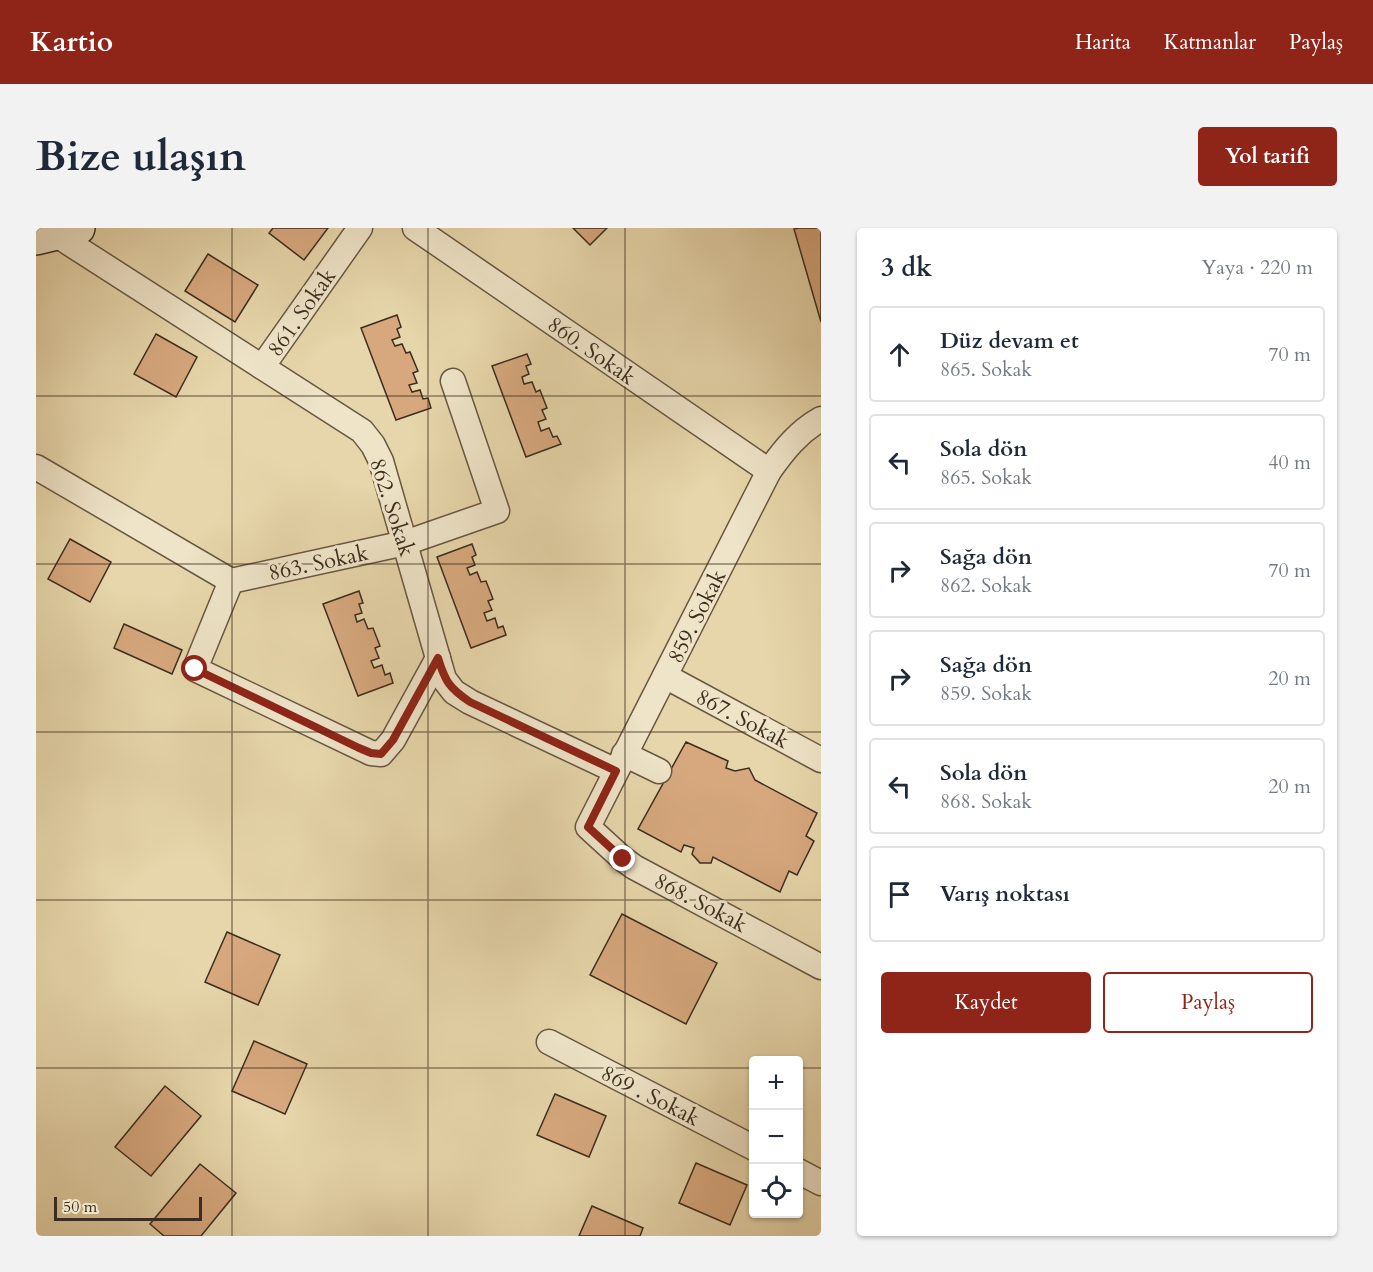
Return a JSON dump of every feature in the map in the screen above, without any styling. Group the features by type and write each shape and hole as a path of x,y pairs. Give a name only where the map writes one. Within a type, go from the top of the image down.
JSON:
{"street":[{"name":"861. Sokak","path":"262,367 360,228"},
{"name":"860. Sokak","path":"415,228 769,471"},
{"name":"862. Sokak","path":"56,233 362,431 373,445 381,461 444,679 454,692 620,763 659,771"},
{"name":"863. Sokak","path":"231,581 405,543 497,511 453,381"},
{"name":"859. Sokak","path":"588,827 769,471 794,438 806,427 821,419"},
{"path":"36,467 231,581 195,669 359,748 381,754 393,740 438,658"},
{"name":"867. Sokak","path":"665,676 821,760"},
{"name":"868. Sokak","path":"588,827 634,867 821,967"},
{"name":"869 . Sokak","path":"549,1042 749,1146"},
{"path":"803,1174 821,1183"}],"building":[{"path":"273,228 328,228 304,260 269,233"},
{"path":"573,228 607,228 590,245"},
{"path":"821,228 821,322 794,229"},
{"path":"208,254 258,285 235,322 185,291"},
{"path":"397,315 401,327 397,329 400,337 392,340 395,346 402,344 406,353 410,352 418,371 413,373 417,383 409,385 412,392 420,390 423,399 428,398 431,408 396,420 361,328"},
{"path":"156,334 197,357 176,397 134,374"},
{"path":"527,354 531,364 526,366 529,374 522,377 524,384 532,382 536,392 540,390 547,408 542,410 546,419 538,422 541,431 549,428 553,437 557,436 561,444 526,457 492,366"},
{"path":"70,539 111,562 90,602 48,579"},
{"path":"472,544 476,555 472,557 475,565 467,568 470,575 477,572 481,582 486,581 493,599 488,601 492,610 484,613 487,621 495,618 498,628 503,626 506,635 471,648 437,557"},
{"path":"359,591 363,603 359,604 362,613 355,615 357,622 364,619 368,629 373,628 380,646 375,648 379,658 371,661 374,668 382,665 385,675 390,673 393,683 358,696 323,604"},
{"path":"124,624 182,650 172,674 114,648"},
{"path":"686,742 728,761 726,768 735,771 749,768 755,780 817,813 806,836 814,841 797,875 789,871 780,892 713,857 711,863 700,863 692,854 694,848 684,845 681,852 638,829"},
{"path":"622,914 717,963 686,1024 590,975"},
{"path":"227,932 280,955 258,1005 205,982"},
{"path":"254,1041 307,1064 285,1114 232,1091"},
{"path":"165,1086 201,1116 151,1176 115,1147"},
{"path":"555,1094 606,1116 589,1157 537,1135"},
{"path":"696,1163 747,1185 730,1225 679,1203"},
{"path":"200,1164 236,1193 201,1236 164,1236 150,1224"},
{"path":"592,1206 643,1228 640,1236 579,1236"}],"route":[{"path":"195,669 359,748 381,754 393,740 438,658 444,679 454,692 470,702 616,771 588,827 623,859"}]}
